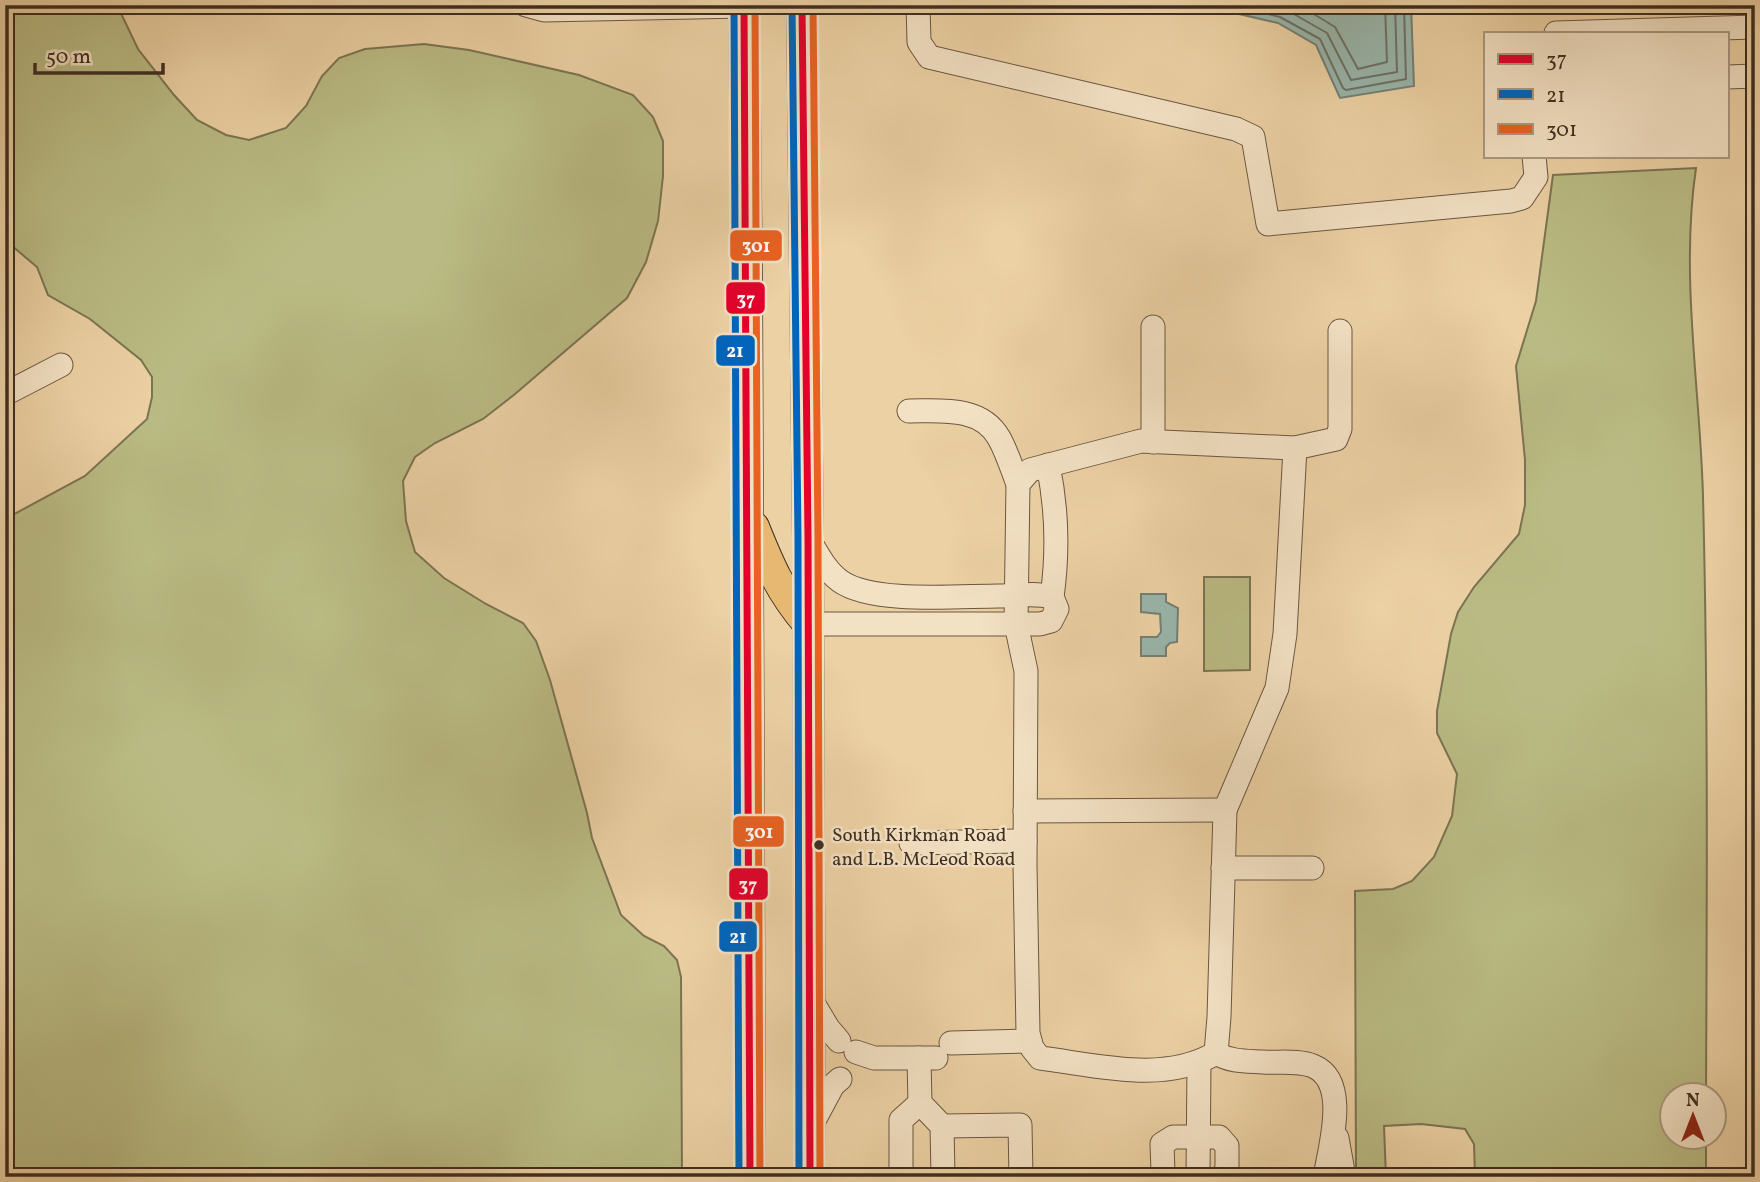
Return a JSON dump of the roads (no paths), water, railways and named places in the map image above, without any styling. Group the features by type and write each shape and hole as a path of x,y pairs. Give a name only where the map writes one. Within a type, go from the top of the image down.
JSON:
{"main road":[{"path":"802,5 808,538 810,1177"},
{"path":"744,6 750,1177"},
{"path":"748,511 773,576 790,603 808,624"}],"street":[{"path":"918,5 919,43 929,57 1236,129 1254,137 1268,224 1511,201 1522,198 1536,177 1534,158"},
{"path":"538,7 744,6"},
{"path":"1589,32 1755,27"},
{"path":"1728,77 1755,76"},
{"path":"1153,327 1153,442"},
{"path":"1018,484 1030,470 1141,441 1295,448 1336,439 1340,429 1340,331"},
{"path":"5,394 61,365"},
{"path":"909,411 962,412 986,422 999,437 1018,484 1016,624 1026,671 1028,1033 1032,1048 1040,1058 1143,1072 1207,1058 1311,1065 1323,1072 1332,1083 1335,1096 1325,1177"},
{"path":"1198,1177 1198,1136 1207,1058 1219,1017 1225,810 1277,688 1284,634 1295,448"},
{"path":"808,624 1040,624 1051,621 1057,609 1052,597 1056,569 1054,493 1048,465"},
{"path":"808,538 838,579 871,594 1039,594 1052,597"},
{"path":"1025,811 1225,810"},
{"path":"911,842 1025,841"},
{"path":"1223,868 1312,868"},
{"path":"809,998 828,1028 853,1059"},
{"path":"809,1129 833,1085 853,1059 935,1053 1030,1041"},
{"path":"901,1177 901,1121 920,1103 935,1053"},
{"path":"920,1103 942,1126 943,1177"},
{"path":"1334,1121 1344,1177"},
{"path":"942,1126 1020,1125 1021,1177"},
{"path":"1165,1177 1162,1144 1173,1136 1219,1136 1227,1146 1227,1169 1222,1177"}],"water":[{"path":"1200,5 1411,5 1414,86 1340,98 1316,45 1278,23"},
{"path":"1141,594 1166,594 1166,602 1178,608 1177,642 1166,647 1166,656 1141,656 1141,637 1157,637 1161,632 1160,614 1141,612"}],"place":[{"name":"South Kirkman Road and L.B. McLeod Road","path":"819,845"}]}
